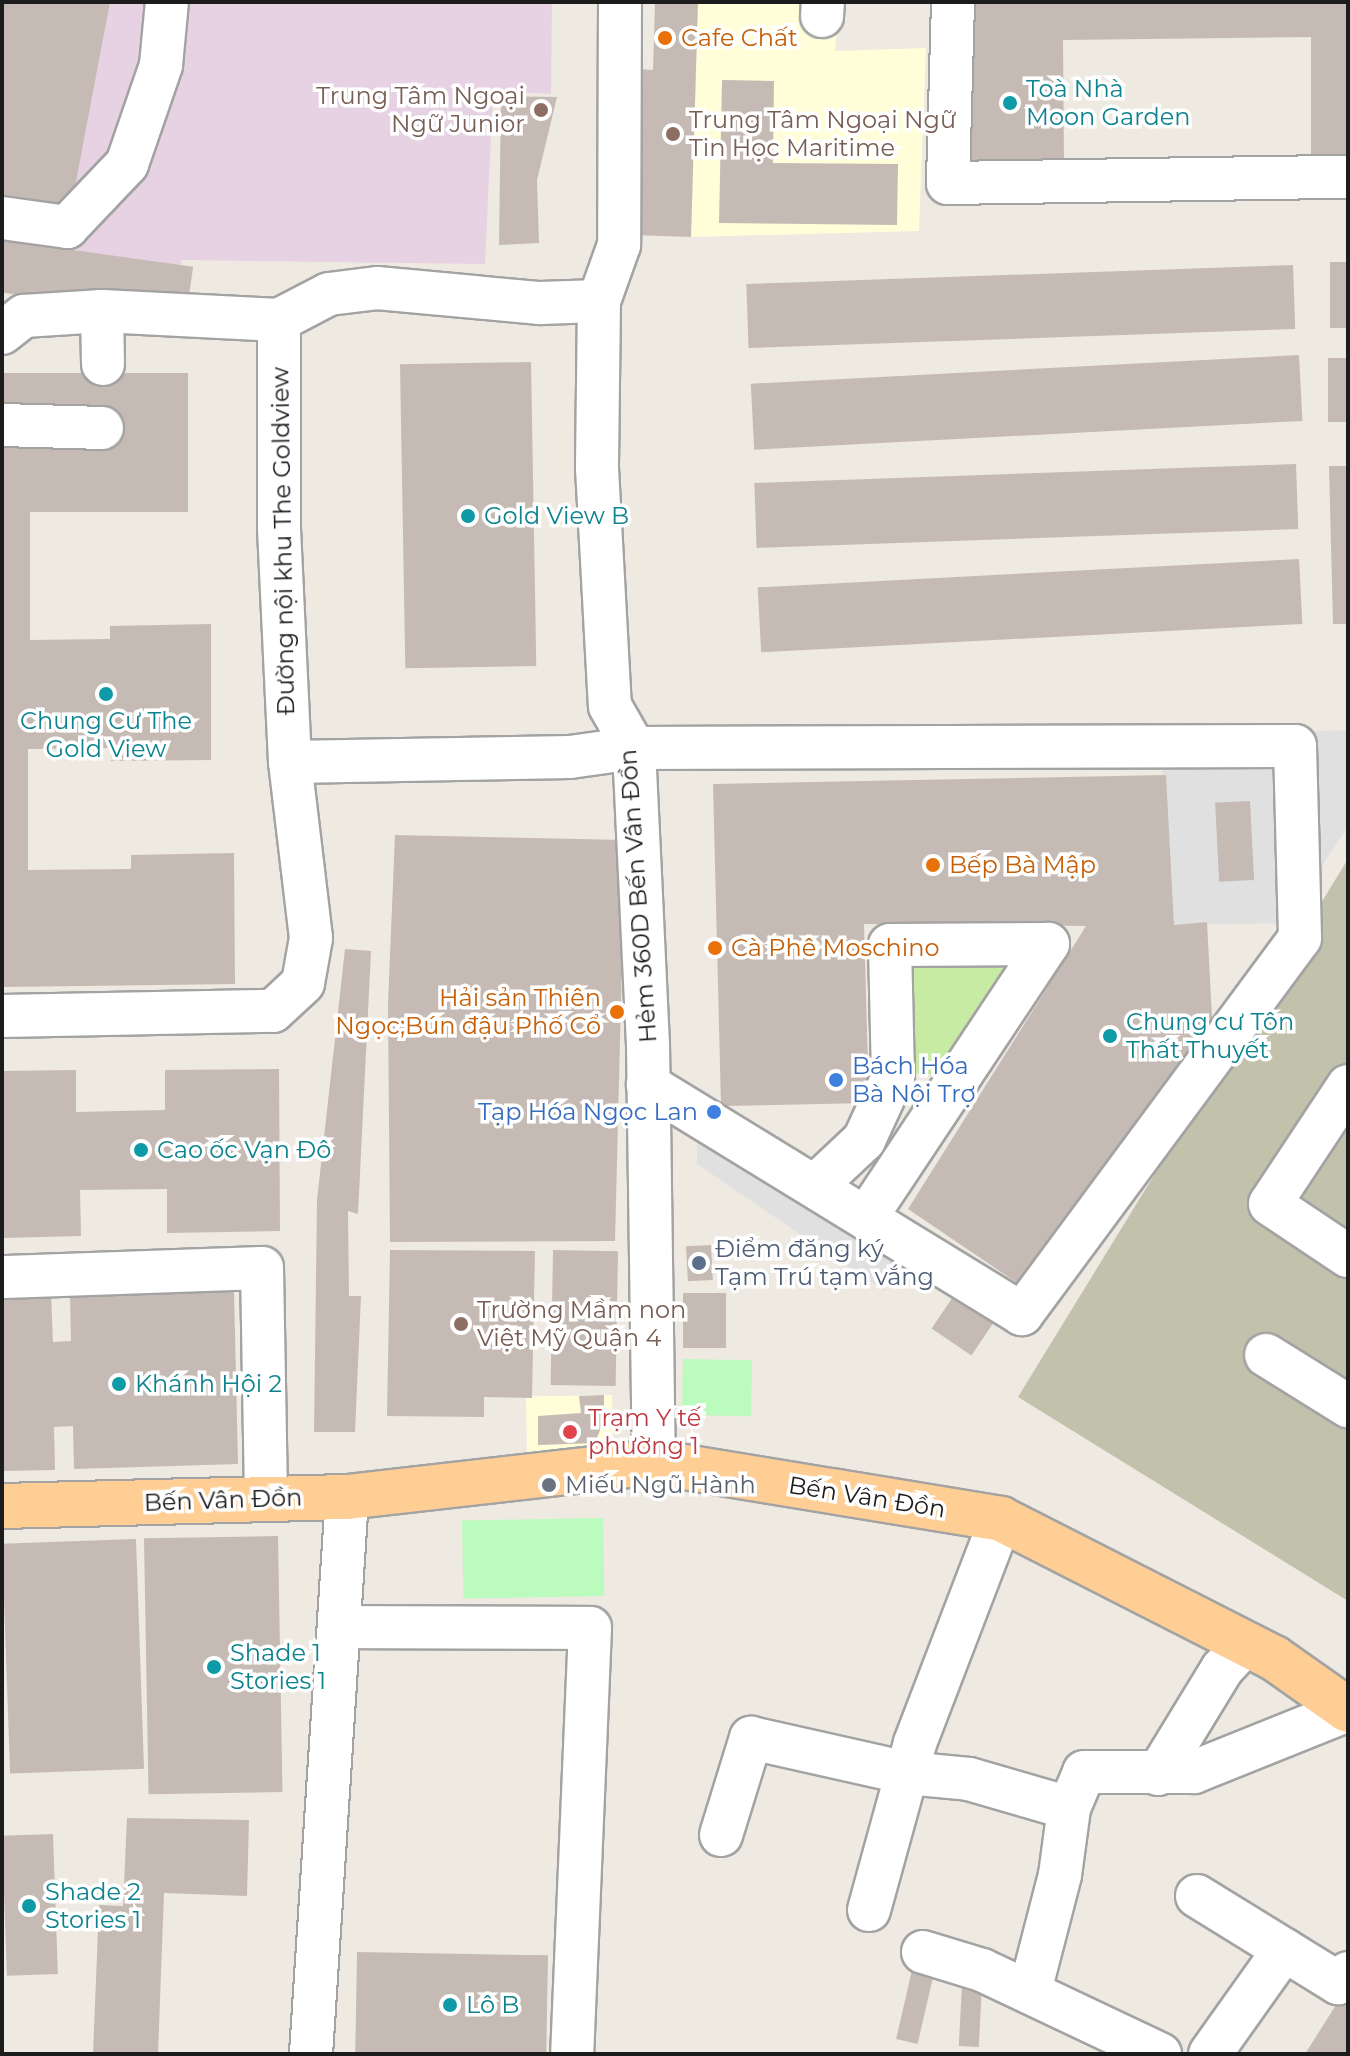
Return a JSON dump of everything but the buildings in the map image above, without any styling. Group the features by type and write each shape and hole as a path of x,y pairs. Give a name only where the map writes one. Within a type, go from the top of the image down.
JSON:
{"main road":[{"name":"Bến Vân Đồn","path":"2,1507 347,1497 654,1462 1001,1519 1246,1643 1348,1710"}],"street":[{"path":"2,218 67,227 127,164 161,65 167,2"},
{"name":"Hẻm 360D Bến Vân Đồn","path":"620,2 619,245 599,301 597,468 610,706 634,748 648,1085 654,1462"},
{"path":"953,2 948,183 1348,177"},
{"path":"2,333 24,316 102,311 279,320 329,294 377,288 540,303 599,301"},
{"path":"102,311 103,364"},
{"name":"Đường nội khu The Goldview","path":"2,1016 273,1011 303,983 311,938 290,762 279,528 279,320"},
{"path":"2,425 102,428"},
{"path":"290,762 570,757 634,748 1295,746 1300,938 1022,1314 867,1216 648,1085"},
{"path":"816,1185 864,1140 893,1077 890,945 1048,944 867,1216"},
{"path":"1348,1086 1270,1204 1348,1256"},
{"path":"2,1277 262,1268 266,1499"},
{"path":"1266,1355 1348,1406"},
{"path":"311,2054 342,1627 347,1497"},
{"path":"869,1910 907,1773 951,1643 1001,1519"},
{"path":"342,1627 590,1628 572,2054"},
{"path":"1158,1774 1222,1669 1246,1643"},
{"path":"1030,1991 1060,1875 1069,1808 1084,1772 1194,1772 1348,1710"},
{"path":"721,1835 751,1738 907,1773 969,1779 1069,1808"},
{"path":"1197,1896 1338,1983 1348,1973"},
{"path":"1210,2054 1284,1950"},
{"path":"923,1952 1030,1991 1140,2049"}],"shaded area":[{"path":"2,2 552,2 551,94 493,91 485,264 181,260 173,328 2,290"},
{"path":"698,2 840,3 835,51 926,48 919,231 691,237"},
{"path":"1348,730 1348,826 1285,923 1174,925 1160,738"},
{"path":"1348,859 1348,1601 1018,1397"},
{"path":"697,1130 904,1267 884,1291 697,1164"},
{"name":"Trạm Y tế phường 1","path":"612,1395 613,1453 527,1454 526,1397"}],"green space":[{"path":"906,959 1004,964 1006,971 945,1066 932,1074 917,1074 906,1060"},
{"path":"683,1359 752,1360 751,1416 682,1415"},
{"path":"603,1518 604,1596 463,1598 462,1520"}],"place":[{"name":"Cafe Chất","path":"665,38"},
{"name":"Toà Nhà Moon Garden","path":"1010,103"},
{"name":"Trung Tâm Ngoại Ngữ Junior","path":"541,110"},
{"name":"Trung Tâm Ngoại Ngữ Tin Học Maritime","path":"673,134"},
{"name":"Gold View B","path":"468,516"},
{"name":"Chung Cư The Gold View","path":"106,694"},
{"name":"Bếp Bà Mập","path":"933,865"},
{"name":"Cà Phê Moschino","path":"715,948"},
{"name":"Hải sản Thiên Ngọc;Bún đậu Phố Cổ","path":"617,1012"},
{"name":"Chung cư Tôn Thất Thuyết","path":"1110,1036"},
{"name":"Bách Hóa Bà Nội Trợ","path":"836,1080"},
{"name":"Tạp Hóa Ngọc Lan","path":"714,1112"},
{"name":"Cao ốc Vạn Đô","path":"141,1150"},
{"name":"Điểm đăng ký Tạm Trú tạm vắng","path":"699,1263"},
{"name":"Trường Mầm non Việt Mỹ Quận 4","path":"461,1324"},
{"name":"Khánh Hội 2","path":"119,1384"},
{"name":"Trạm Y tế phường 1","path":"570,1432"},
{"name":"Miếu Ngũ Hành","path":"549,1485"},
{"name":"Shade 1 Stories 1","path":"214,1667"},
{"name":"Shade 2 Stories 1","path":"29,1906"},
{"name":"Lô B","path":"450,2005"}]}
